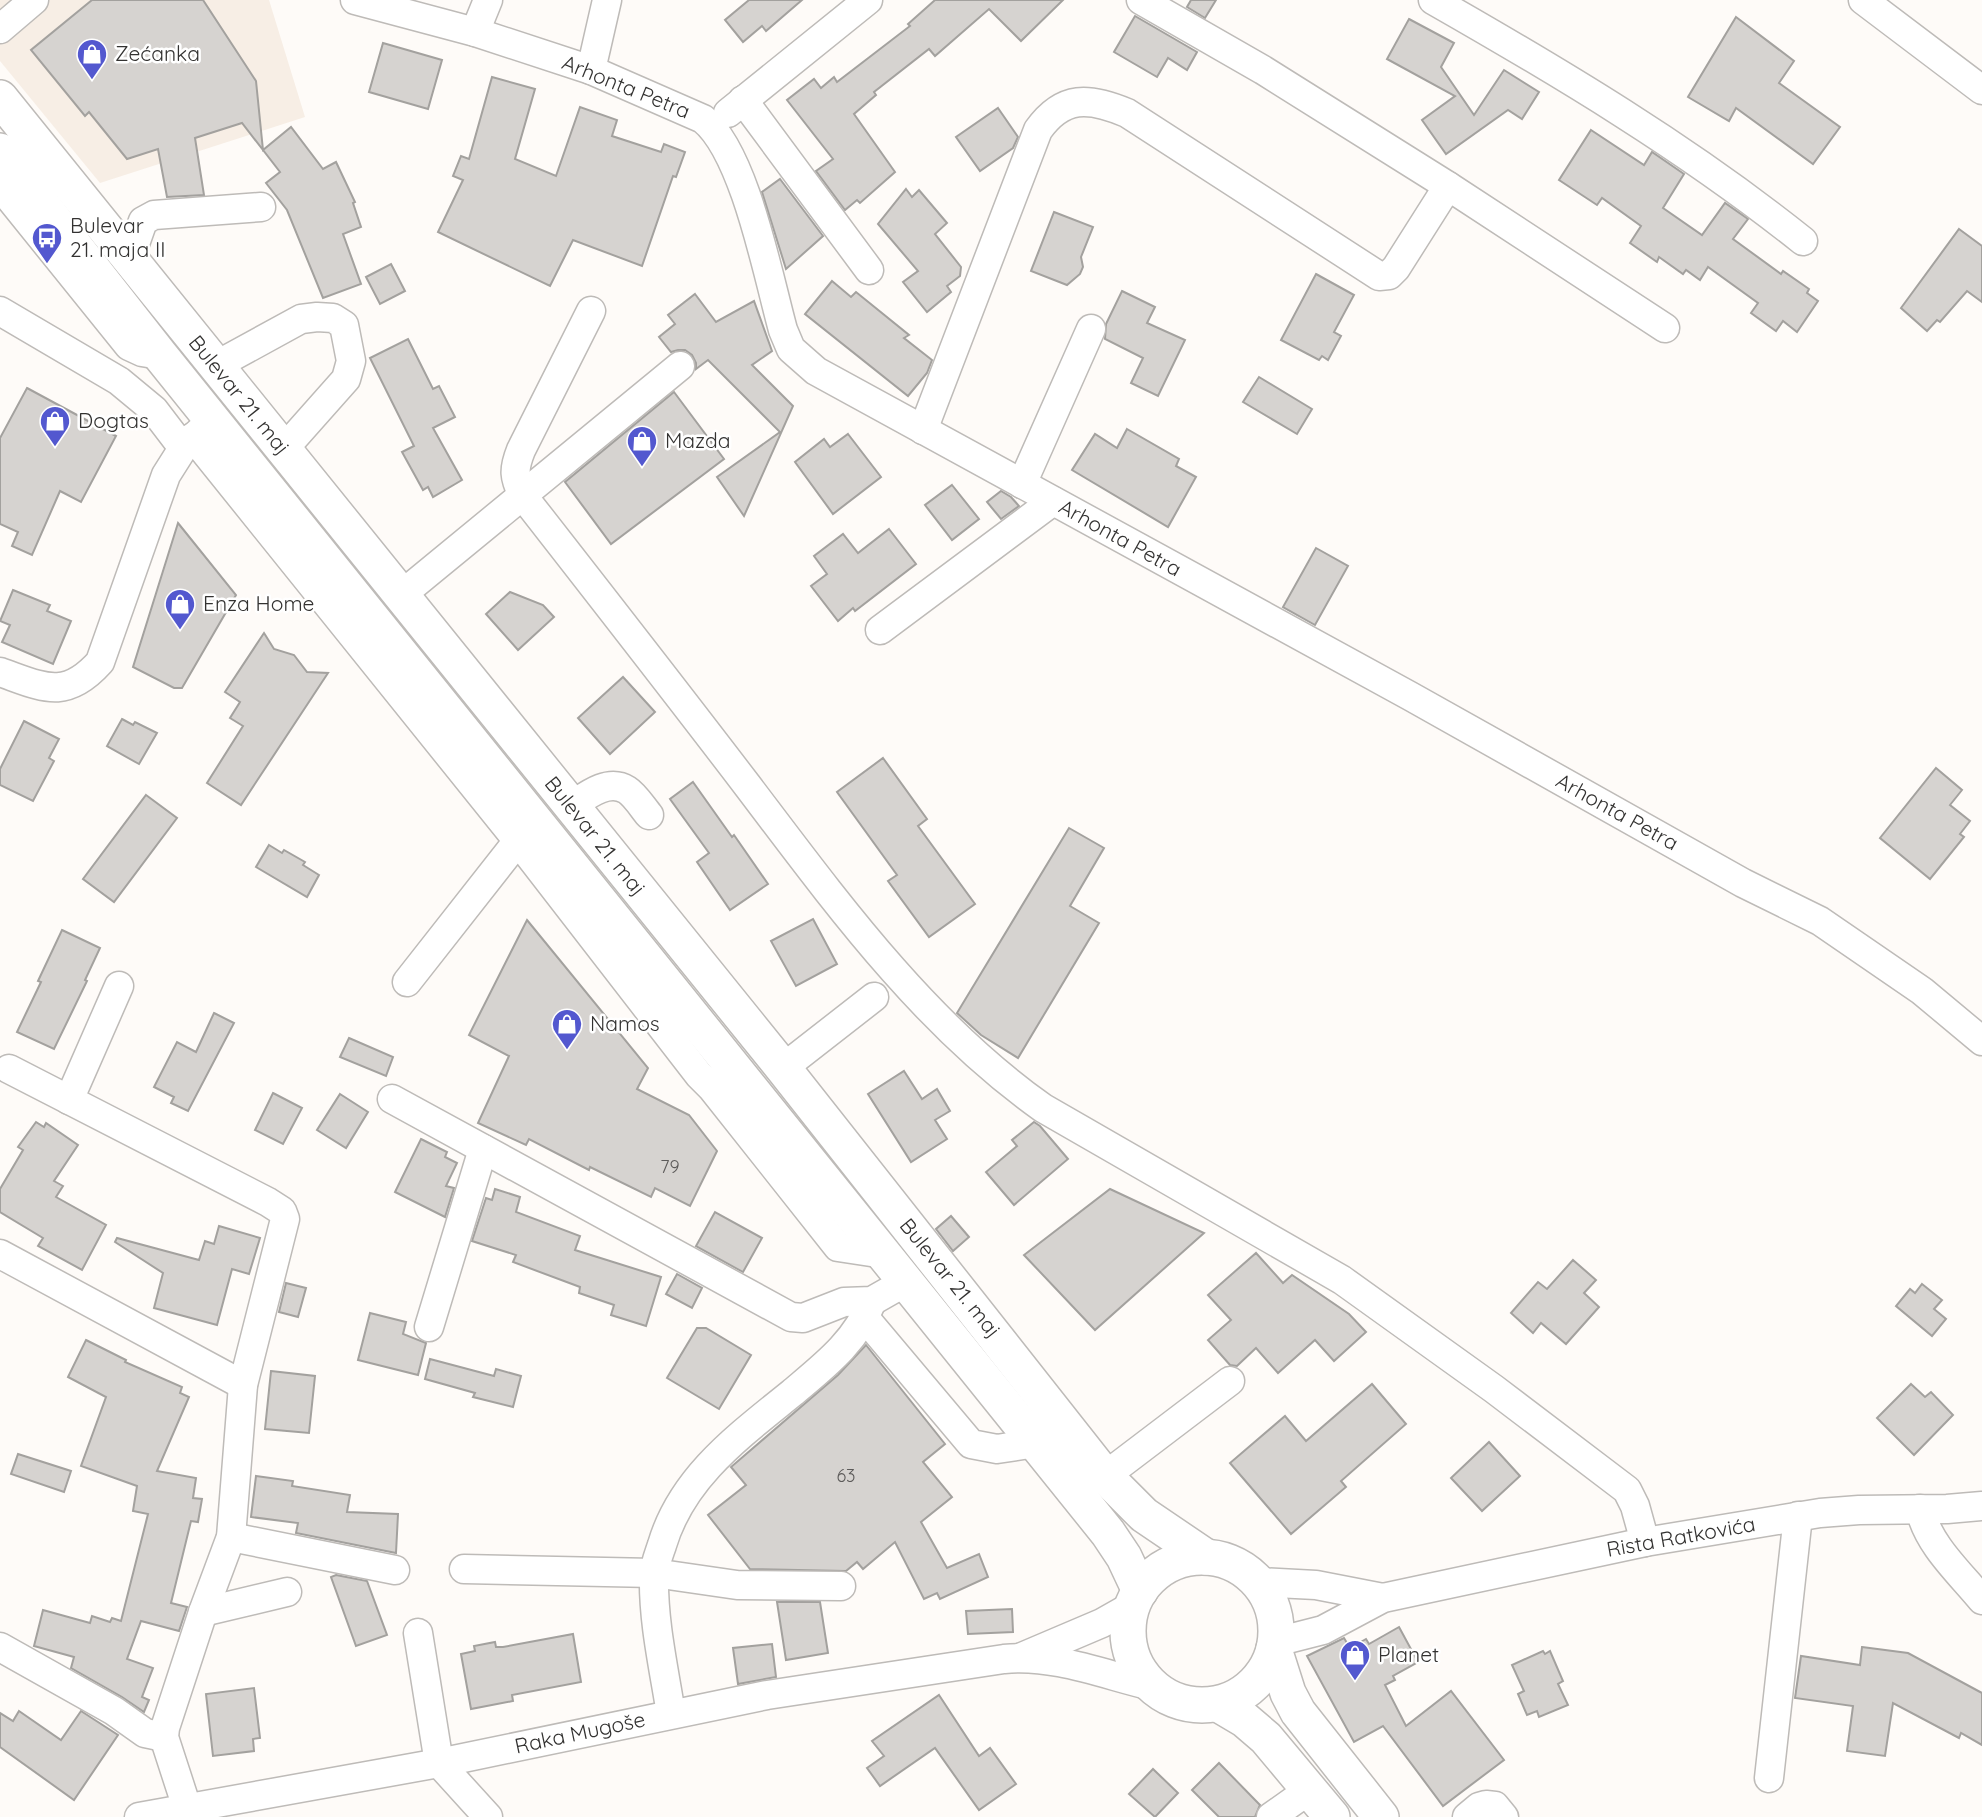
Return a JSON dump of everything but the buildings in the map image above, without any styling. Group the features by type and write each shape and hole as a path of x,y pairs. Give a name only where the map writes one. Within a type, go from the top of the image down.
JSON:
{"main road":[{"name":"Bulevar 21. maj","path":"0,98 783,1068 1105,1476 1144,1515 1206,1557"},
{"name":"Bulevar 21. maj","path":"0,151 160,355 196,435 526,830 726,1082 907,1282 1116,1544 1136,1598"},
{"name":"Bulevar 21. maj","path":"1136,1598 1152,1576 1168,1565 1186,1558 1225,1560 1243,1569 1258,1582 1270,1600 1276,1621 1275,1646 1288,1693 1298,1712 1381,1817"},
{"path":"1136,1598 1128,1623 1133,1657 1152,1686 1182,1703 1200,1706 1218,1704 1237,1697 1254,1684 1266,1668 1275,1646"},
{"path":"1218,1704 1245,1720 1266,1738 1322,1807"}],"street":[{"path":"0,29 34,0"},
{"name":"Arhonta Petra","path":"355,0 475,32 591,70 691,112 713,126 726,145 748,202 783,330 791,349 816,371 1744,883 1820,921 1922,991 1982,1041"},
{"path":"475,32 488,0"},
{"path":"591,70 607,0"},
{"path":"713,126 868,0"},
{"path":"1141,0 1263,69 1665,328"},
{"path":"1433,0 1550,67 1682,153 1803,241"},
{"path":"1863,0 1982,90"},
{"path":"743,100 869,270"},
{"path":"923,430 1038,130 1059,108 1074,102 1093,102 1127,113 1379,276 1389,275 1396,268 1448,186"},
{"path":"0,186 130,346 142,352 160,355"},
{"path":"130,258 143,221 154,215 261,207"},
{"path":"0,311 119,382 154,410 196,435 166,475 100,662 86,677 64,687 44,687 0,672"},
{"path":"592,311 517,459 515,480 523,496 823,885 904,982 978,1056 1009,1084 1043,1108 1342,1280 1627,1490 1636,1506 1645,1542"},
{"path":"215,366 301,319 333,318 344,325 351,361 346,379 283,450"},
{"path":"1022,484 1091,329"},
{"path":"400,596 680,366"},
{"path":"880,629 1053,502"},
{"path":"571,806 597,790 612,786 627,789 649,815"},
{"path":"407,982 526,830"},
{"path":"69,1100 119,986"},
{"path":"783,1068 874,997"},
{"path":"9,1069 282,1211 285,1219 243,1385 231,1537 203,1612 164,1737 188,1813"},
{"path":"392,1099 784,1314 803,1318 844,1302 868,1310 971,1444 996,1449 1036,1443"},
{"path":"429,1327 483,1149"},
{"path":"0,1254 243,1385"},
{"path":"671,1714 656,1617 654,1573 670,1520 693,1483 733,1442 838,1354 868,1310 907,1282"},
{"path":"1105,1476 1230,1381"},
{"name":"Rista Ratkovića","path":"1275,1646 1323,1630 1383,1598 1645,1542 1798,1516 1859,1510 1982,1506"},
{"path":"1920,1509 1923,1522 1937,1545 1982,1600"},
{"path":"1769,1778 1798,1516"},
{"path":"231,1537 396,1570"},
{"path":"464,1569 654,1573 737,1585 841,1586"},
{"name":"Rista Ratkovića","path":"1258,1582 1316,1585 1383,1598"},
{"path":"203,1612 287,1592"},
{"name":"Raka Mugoše","path":"139,1817 188,1813 767,1695 1022,1657 1102,1623 1136,1598"},
{"path":"418,1633 439,1763 488,1817"},
{"path":"0,1647 114,1711 145,1732 164,1737"},
{"name":"Raka Mugoše","path":"1022,1657 1070,1665 1152,1686"},
{"path":"1467,1817 1486,1805 1495,1806 1504,1817"},
{"path":"1271,1817 1322,1807"}],"shaded area":[{"path":"0,0 269,0 305,117 100,183 0,61"}],"place":[{"name":"Zećanka","path":"92,81"},
{"name":"Bulevar 21. maja II","path":"47,265"},
{"name":"Dogtas","path":"55,448"},
{"name":"Mazda","path":"642,468"},
{"name":"Enza Home","path":"180,631"},
{"name":"Namos","path":"567,1051"},
{"name":"Planet","path":"1355,1682"}]}
